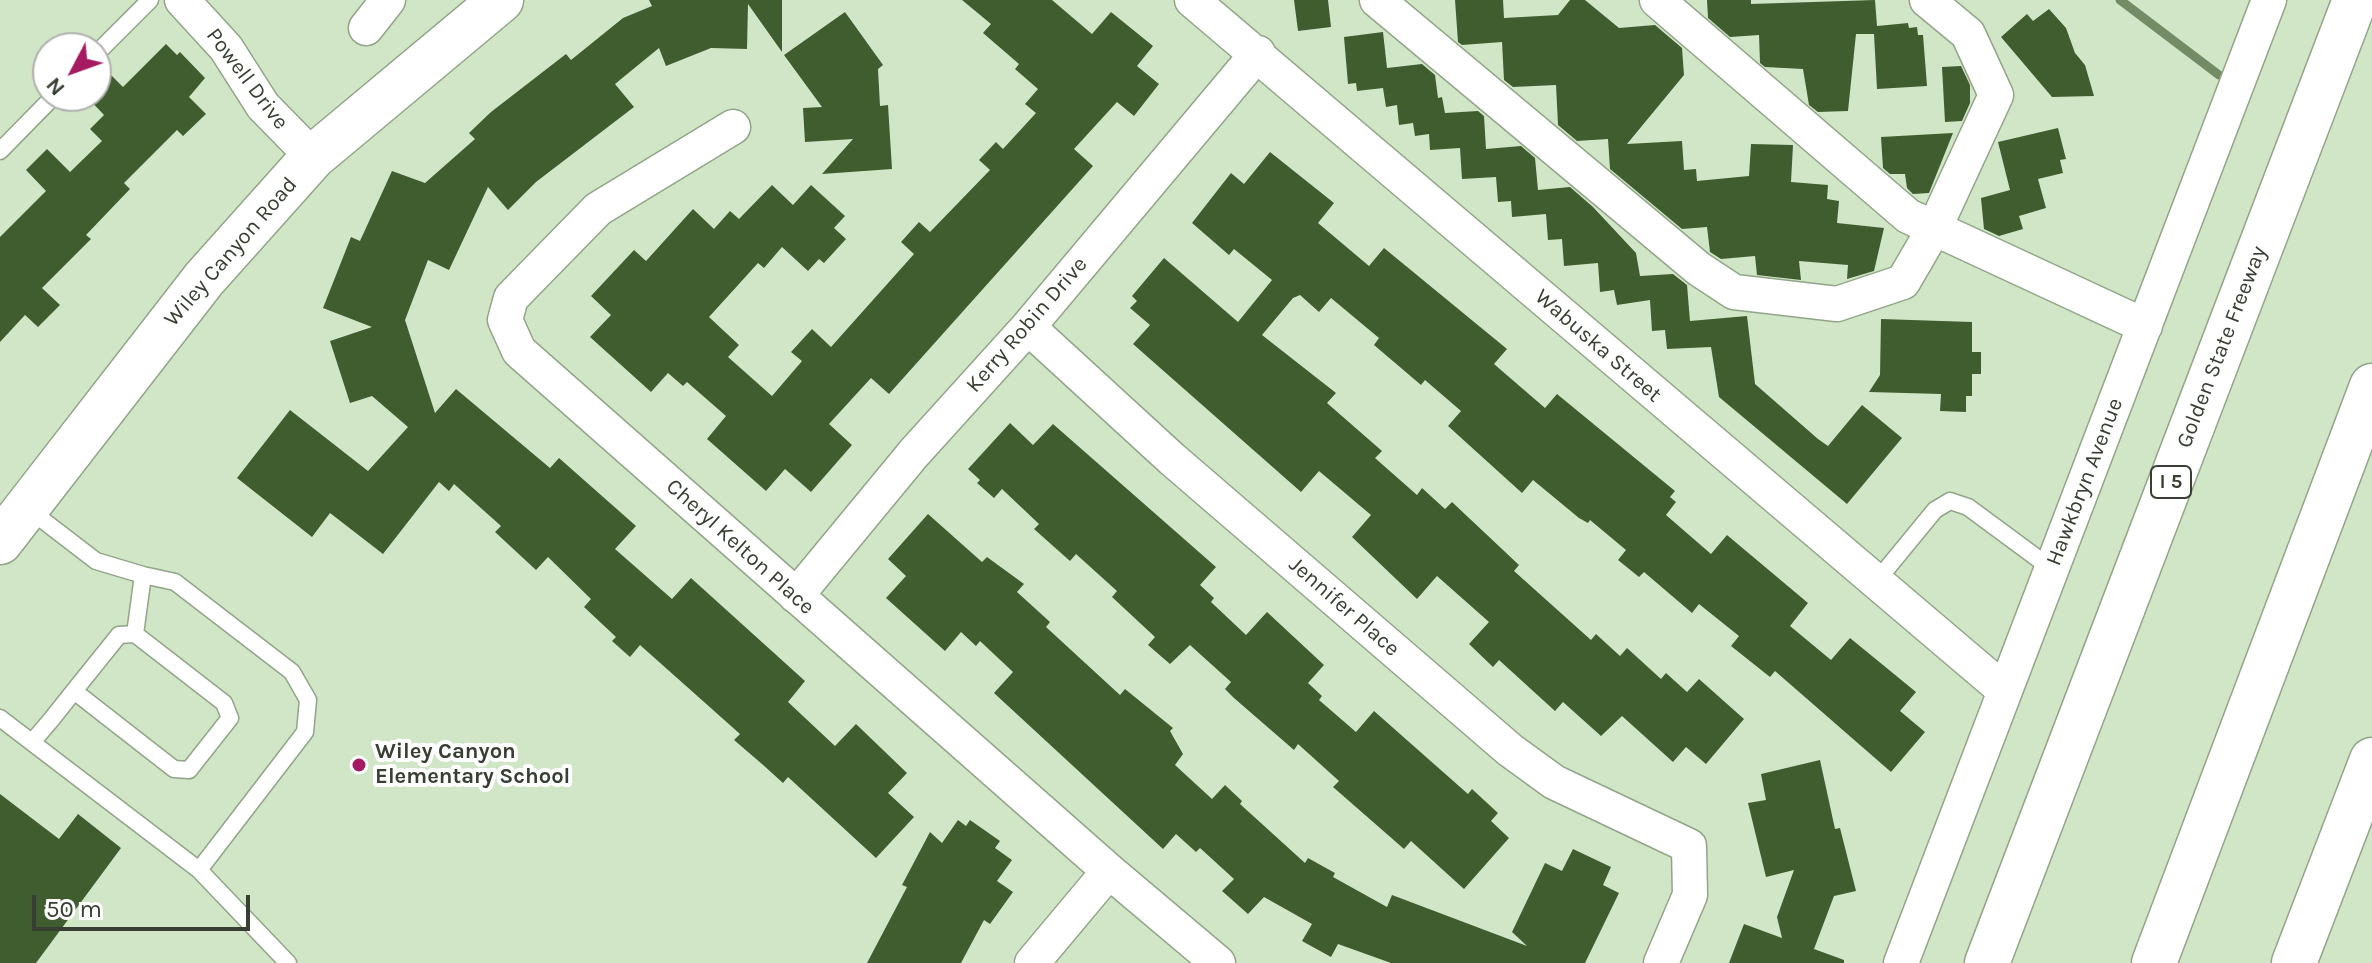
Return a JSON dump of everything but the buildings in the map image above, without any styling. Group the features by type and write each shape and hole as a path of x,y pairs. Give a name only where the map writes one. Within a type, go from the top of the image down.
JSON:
{"main road":[{"name":"Wiley Canyon Road","path":"0,542 204,279 313,157 501,0"},
{"name":"Golden State Freeway","path":"1987,963 2355,0"},
{"path":"2154,963 2372,386"},
{"path":"2294,963 2363,812 2372,760"}],"street":[{"name":"Powell Drive","path":"182,0 226,48 263,106 313,157"},
{"path":"366,28 388,0"},
{"name":"Wabuska Street","path":"1192,0 2005,691"},
{"path":"1377,0 1699,269 1734,292 1837,304 1903,282 1935,227 1996,95 1968,34 1927,0"},
{"path":"1657,0 1908,216 2145,326"},
{"name":"Hawkbryn Avenue","path":"1901,963 2269,0"},
{"name":"Kerry Robin Drive","path":"796,596 914,453 1028,327 1258,53"},
{"name":"Cheryl Kelton Place","path":"733,127 598,209 511,298 505,320 519,351 1109,871 1218,963"},
{"name":"Jennifer Place","path":"1028,327 1172,459 1510,750 1554,782 1689,846 1690,895 1661,963"},
{"path":"1032,963 1109,871"}],"lane":[{"path":"112,38 150,0"},
{"path":"0,151 38,112"},
{"path":"1875,583 1935,510 1950,501 1968,507 2052,569"},
{"path":"25,507 96,561 175,582 292,672 308,700 305,732 199,870"},
{"path":"135,634 143,575"},
{"path":"33,741 119,635 135,634 224,703 230,718 189,770 174,769 74,691"},
{"path":"0,718 199,870 288,963"}],"waterway":[{"path":"2120,0 2219,75"}],"place":[{"name":"Wiley Canyon Elementary School","path":"359,765"}]}
